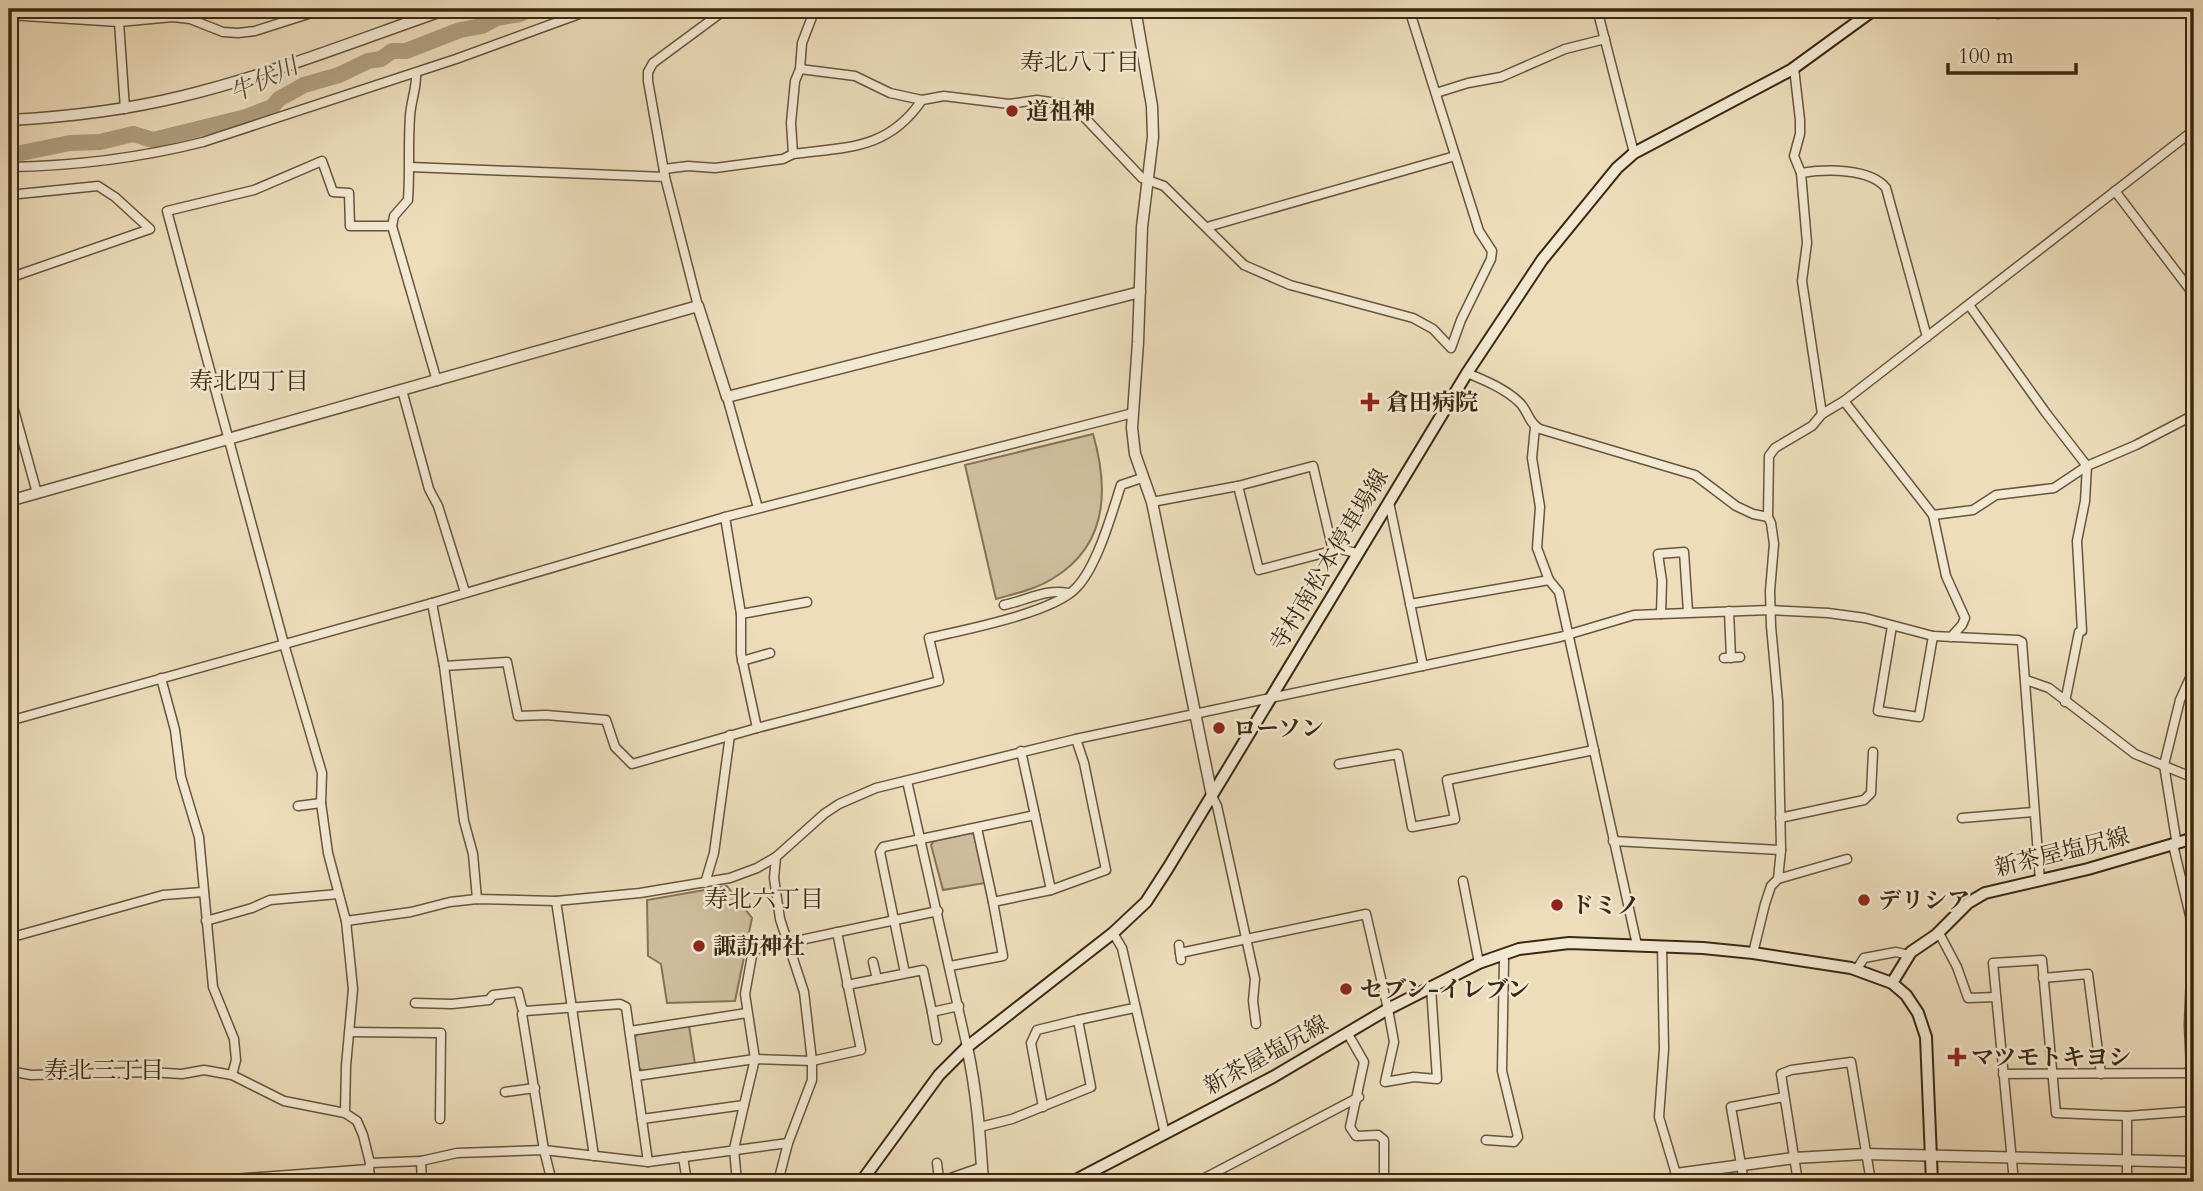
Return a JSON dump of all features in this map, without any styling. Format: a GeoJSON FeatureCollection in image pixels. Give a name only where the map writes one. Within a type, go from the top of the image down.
{"type":"FeatureCollection","features":[{"type":"Feature","properties":{"kind":"main road","name":"寺村南松本停車場線"},"geometry":{"type":"LineString","coordinates":[[862,1182],[924,1092],[967,1047],[1113,933],[1146,902],[1467,373],[1542,260],[1617,168],[1633,153],[1794,68],[1875,9]]}},
{"type":"Feature","properties":{"kind":"main road","name":"新茶屋塩尻線"},"geometry":{"type":"LineString","coordinates":[[1892,983],[1909,955],[1939,933],[1968,904],[1985,892],[2040,881],[2194,838]]}},
{"type":"Feature","properties":{"kind":"main road","name":"新茶屋塩尻線"},"geometry":{"type":"LineString","coordinates":[[1072,1182],[1273,1077],[1388,1009],[1479,963],[1536,946],[1570,943],[1637,944],[1753,953],[1857,969],[1892,983],[1912,1004],[1923,1025],[1928,1063],[1932,1182]]}},
{"type":"Feature","properties":{"kind":"street"},"geometry":{"type":"LineString","coordinates":[[190,19],[192,9]]}},
{"type":"Feature","properties":{"kind":"street"},"geometry":{"type":"LineString","coordinates":[[9,15],[120,22],[142,18],[190,19],[223,32],[238,33],[255,32],[324,9]]}},
{"type":"Feature","properties":{"kind":"street"},"geometry":{"type":"LineString","coordinates":[[9,120],[125,109],[244,80],[447,9]]}},
{"type":"Feature","properties":{"kind":"street"},"geometry":{"type":"LineString","coordinates":[[9,167],[75,164],[170,150],[275,120],[416,73],[593,9]]}},
{"type":"Feature","properties":{"kind":"street"},"geometry":{"type":"LineString","coordinates":[[726,9],[653,63],[648,72],[648,81],[664,173],[698,306],[758,508]]}},
{"type":"Feature","properties":{"kind":"street"},"geometry":{"type":"LineString","coordinates":[[793,154],[795,81],[800,69],[802,43],[815,9]]}},
{"type":"Feature","properties":{"kind":"street"},"geometry":{"type":"LineString","coordinates":[[1135,9],[1152,106],[1153,137],[1142,227],[1133,414],[1135,454],[1152,502],[1212,796],[1217,806],[1255,979],[1253,1001],[1256,1024]]}},
{"type":"Feature","properties":{"kind":"street"},"geometry":{"type":"LineString","coordinates":[[800,69],[855,76],[890,93],[922,100],[944,96],[1009,104],[1037,100],[1063,104],[1086,119],[1142,178],[1164,186],[1244,265],[1290,285],[1413,318],[1433,329],[1451,348],[1470,300],[1491,259],[1492,251],[1479,231],[1409,9]]}},
{"type":"Feature","properties":{"kind":"street"},"geometry":{"type":"LineString","coordinates":[[1597,9],[1633,153]]}},
{"type":"Feature","properties":{"kind":"street"},"geometry":{"type":"LineString","coordinates":[[1983,9],[1998,15],[2005,9]]}},
{"type":"Feature","properties":{"kind":"street"},"geometry":{"type":"LineString","coordinates":[[120,22],[125,109]]}},
{"type":"Feature","properties":{"kind":"street"},"geometry":{"type":"LineString","coordinates":[[1436,93],[1501,77],[1565,50],[1605,39]]}},
{"type":"Feature","properties":{"kind":"street"},"geometry":{"type":"LineString","coordinates":[[1794,68],[1800,120],[1800,134],[1794,156],[1801,173],[1807,243],[1802,281],[1822,414]]}},
{"type":"Feature","properties":{"kind":"street"},"geometry":{"type":"LineString","coordinates":[[416,73],[417,87],[411,103],[409,129],[408,200],[394,216],[392,226],[437,380]]}},
{"type":"Feature","properties":{"kind":"street"},"geometry":{"type":"LineString","coordinates":[[410,167],[664,173],[688,166],[715,168],[865,145],[895,131],[910,118],[922,100]]}},
{"type":"Feature","properties":{"kind":"street"},"geometry":{"type":"LineString","coordinates":[[1753,953],[1765,904],[1771,886],[1777,879],[1781,850],[1779,702],[1770,610],[1774,544],[1772,523],[1768,517],[1769,456],[1775,448],[1844,401],[2194,130]]}},
{"type":"Feature","properties":{"kind":"street"},"geometry":{"type":"LineString","coordinates":[[1207,227],[1455,156]]}},
{"type":"Feature","properties":{"kind":"street"},"geometry":{"type":"LineString","coordinates":[[345,1113],[353,989],[346,921],[328,853],[321,803],[321,773],[167,211],[254,190],[322,161],[333,192],[349,193],[350,226],[392,226]]}},
{"type":"Feature","properties":{"kind":"street"},"geometry":{"type":"LineString","coordinates":[[1801,173],[1856,173],[1880,181],[1886,188],[1927,337]]}},
{"type":"Feature","properties":{"kind":"street"},"geometry":{"type":"LineString","coordinates":[[9,195],[98,186],[116,197],[150,229],[9,278]]}},
{"type":"Feature","properties":{"kind":"street"},"geometry":{"type":"LineString","coordinates":[[2115,191],[2194,295]]}},
{"type":"Feature","properties":{"kind":"street"},"geometry":{"type":"LineString","coordinates":[[727,397],[1140,292]]}},
{"type":"Feature","properties":{"kind":"street"},"geometry":{"type":"LineString","coordinates":[[1969,305],[2046,414],[2087,466],[2085,501],[2077,541],[2082,631],[2079,632],[2065,702]]}},
{"type":"Feature","properties":{"kind":"street"},"geometry":{"type":"LineString","coordinates":[[9,501],[698,306]]}},
{"type":"Feature","properties":{"kind":"street"},"geometry":{"type":"LineString","coordinates":[[1467,373],[1521,403],[1535,427],[1532,458],[1540,507],[1536,548],[1549,580],[1559,592],[1637,944]]}},
{"type":"Feature","properties":{"kind":"street"},"geometry":{"type":"LineString","coordinates":[[402,390],[429,489],[438,506],[465,592]]}},
{"type":"Feature","properties":{"kind":"street"},"geometry":{"type":"LineString","coordinates":[[9,392],[37,493]]}},
{"type":"Feature","properties":{"kind":"street"},"geometry":{"type":"LineString","coordinates":[[1844,401],[1933,514],[1946,576],[1965,618],[1951,637]]}},
{"type":"Feature","properties":{"kind":"street"},"geometry":{"type":"LineString","coordinates":[[1933,514],[1973,510],[1996,495],[2054,488],[2087,466],[2136,445],[2188,418],[2194,411]]}},
{"type":"Feature","properties":{"kind":"street"},"geometry":{"type":"LineString","coordinates":[[9,721],[432,603],[724,517],[1133,414]]}},
{"type":"Feature","properties":{"kind":"street"},"geometry":{"type":"LineString","coordinates":[[1535,427],[1695,475],[1736,506],[1768,517]]}},
{"type":"Feature","properties":{"kind":"street"},"geometry":{"type":"LineString","coordinates":[[1152,502],[1238,486],[1312,466],[1333,551]]}},
{"type":"Feature","properties":{"kind":"street"},"geometry":{"type":"LineString","coordinates":[[444,666],[507,662],[518,716],[546,715],[606,720],[615,747],[632,764],[730,735],[939,681],[929,638],[1046,606],[1076,589],[1090,565],[1121,485],[1142,478]]}},
{"type":"Feature","properties":{"kind":"street"},"geometry":{"type":"LineString","coordinates":[[1238,486],[1259,570],[1339,549],[1357,553]]}},
{"type":"Feature","properties":{"kind":"street"},"geometry":{"type":"LineString","coordinates":[[1389,502],[1423,666]]}},
{"type":"Feature","properties":{"kind":"street"},"geometry":{"type":"LineString","coordinates":[[724,517],[741,614],[742,661],[757,728]]}},
{"type":"Feature","properties":{"kind":"street"},"geometry":{"type":"LineString","coordinates":[[1661,614],[1658,554],[1684,552],[1688,612]]}},
{"type":"Feature","properties":{"kind":"street"},"geometry":{"type":"LineString","coordinates":[[1410,604],[1549,580]]}},
{"type":"Feature","properties":{"kind":"street"},"geometry":{"type":"LineString","coordinates":[[1004,605],[1055,590],[1069,593]]}},
{"type":"Feature","properties":{"kind":"street"},"geometry":{"type":"LineString","coordinates":[[741,614],[807,601]]}},
{"type":"Feature","properties":{"kind":"street"},"geometry":{"type":"LineString","coordinates":[[432,603],[444,666],[464,821],[473,854],[477,899]]}},
{"type":"Feature","properties":{"kind":"street"},"geometry":{"type":"LineString","coordinates":[[346,921],[477,899],[556,901],[640,893],[705,883],[757,868],[776,857],[839,804],[876,789],[1021,751],[1569,635],[1634,615],[1770,610],[1842,614],[1933,635],[2022,642],[2040,881]]}},
{"type":"Feature","properties":{"kind":"street"},"geometry":{"type":"LineString","coordinates":[[1729,611],[1732,658]]}},
{"type":"Feature","properties":{"kind":"street"},"geometry":{"type":"LineString","coordinates":[[1892,626],[1878,710],[1919,717],[1933,635]]}},
{"type":"Feature","properties":{"kind":"street"},"geometry":{"type":"LineString","coordinates":[[742,661],[770,653]]}},
{"type":"Feature","properties":{"kind":"street"},"geometry":{"type":"LineString","coordinates":[[2003,1074],[2186,1073],[2191,1069],[2193,928],[2174,844],[2176,839],[2164,765],[2180,700],[2194,669]]}},
{"type":"Feature","properties":{"kind":"street"},"geometry":{"type":"LineString","coordinates":[[161,678],[175,730],[181,777],[199,837],[213,987],[234,1039],[236,1060],[232,1075]]}},
{"type":"Feature","properties":{"kind":"street"},"geometry":{"type":"LineString","coordinates":[[2026,680],[2049,688],[2135,754],[2194,778]]}},
{"type":"Feature","properties":{"kind":"street"},"geometry":{"type":"LineString","coordinates":[[705,883],[714,853],[730,735]]}},
{"type":"Feature","properties":{"kind":"street"},"geometry":{"type":"LineString","coordinates":[[993,902],[1051,890],[1106,870],[1084,763],[1076,739]]}},
{"type":"Feature","properties":{"kind":"street"},"geometry":{"type":"LineString","coordinates":[[1339,764],[1398,754],[1412,827],[1455,819],[1447,780],[1594,750]]}},
{"type":"Feature","properties":{"kind":"street"},"geometry":{"type":"LineString","coordinates":[[1021,751],[1051,890]]}},
{"type":"Feature","properties":{"kind":"street"},"geometry":{"type":"LineString","coordinates":[[1780,817],[1864,800],[1871,793],[1873,752]]}},
{"type":"Feature","properties":{"kind":"street"},"geometry":{"type":"LineString","coordinates":[[907,781],[974,1077],[983,1182]]}},
{"type":"Feature","properties":{"kind":"street"},"geometry":{"type":"LineString","coordinates":[[298,806],[321,803]]}},
{"type":"Feature","properties":{"kind":"street"},"geometry":{"type":"LineString","coordinates":[[1962,818],[2033,812]]}},
{"type":"Feature","properties":{"kind":"street"},"geometry":{"type":"LineString","coordinates":[[905,974],[880,852],[883,846],[1035,815]]}},
{"type":"Feature","properties":{"kind":"street"},"geometry":{"type":"LineString","coordinates":[[950,966],[1003,956],[977,828]]}},
{"type":"Feature","properties":{"kind":"street"},"geometry":{"type":"LineString","coordinates":[[1613,841],[1781,850]]}},
{"type":"Feature","properties":{"kind":"street"},"geometry":{"type":"LineString","coordinates":[[776,857],[775,878],[780,919],[804,992],[812,1061],[811,1080],[788,1143],[778,1182]]}},
{"type":"Feature","properties":{"kind":"street"},"geometry":{"type":"LineString","coordinates":[[1777,879],[1847,859]]}},
{"type":"Feature","properties":{"kind":"street"},"geometry":{"type":"LineString","coordinates":[[1463,881],[1479,963]]}},
{"type":"Feature","properties":{"kind":"street"},"geometry":{"type":"LineString","coordinates":[[9,938],[163,895],[203,892]]}},
{"type":"Feature","properties":{"kind":"street"},"geometry":{"type":"LineString","coordinates":[[206,921],[270,901],[338,894]]}},
{"type":"Feature","properties":{"kind":"street"},"geometry":{"type":"LineString","coordinates":[[556,901],[594,1156]]}},
{"type":"Feature","properties":{"kind":"street"},"geometry":{"type":"LineString","coordinates":[[737,1182],[734,1149],[755,1059],[745,994],[753,950],[938,911]]}},
{"type":"Feature","properties":{"kind":"street"},"geometry":{"type":"LineString","coordinates":[[1180,953],[1366,914],[1394,1042],[1385,1082],[1414,1077],[1437,1079],[1432,987]]}},
{"type":"Feature","properties":{"kind":"street"},"geometry":{"type":"LineString","coordinates":[[636,1076],[755,1059],[812,1061],[861,1050],[837,932]]}},
{"type":"Feature","properties":{"kind":"street"},"geometry":{"type":"LineString","coordinates":[[1113,933],[1122,948],[1165,1134]]}},
{"type":"Feature","properties":{"kind":"street"},"geometry":{"type":"LineString","coordinates":[[1939,933],[1957,967],[1968,998],[1996,997]]}},
{"type":"Feature","properties":{"kind":"street"},"geometry":{"type":"LineString","coordinates":[[1662,946],[1664,1049],[1659,1118],[1675,1178],[1794,1158],[1865,1154],[2194,1162]]}},
{"type":"Feature","properties":{"kind":"street"},"geometry":{"type":"LineString","coordinates":[[1857,969],[1864,958],[1896,952],[1909,955]]}},
{"type":"Feature","properties":{"kind":"street"},"geometry":{"type":"LineString","coordinates":[[1486,1140],[1514,1142],[1518,1136],[1502,1071],[1503,954]]}},
{"type":"Feature","properties":{"kind":"street"},"geometry":{"type":"LineString","coordinates":[[2014,1182],[1993,963],[2042,960],[2056,1113],[2127,1116],[2194,1111]]}},
{"type":"Feature","properties":{"kind":"street"},"geometry":{"type":"LineString","coordinates":[[873,962],[877,979]]}},
{"type":"Feature","properties":{"kind":"street"},"geometry":{"type":"LineString","coordinates":[[847,985],[923,971],[937,1040]]}},
{"type":"Feature","properties":{"kind":"street"},"geometry":{"type":"LineString","coordinates":[[2043,978],[2088,974],[2101,1074]]}},
{"type":"Feature","properties":{"kind":"street"},"geometry":{"type":"LineString","coordinates":[[415,1003],[452,1004],[489,1000],[493,995],[515,991],[520,995],[544,1150],[552,1182]]}},
{"type":"Feature","properties":{"kind":"street"},"geometry":{"type":"LineString","coordinates":[[524,1011],[620,1004],[626,1007],[648,1163]]}},
{"type":"Feature","properties":{"kind":"street"},"geometry":{"type":"LineString","coordinates":[[932,1012],[959,1006]]}},
{"type":"Feature","properties":{"kind":"street"},"geometry":{"type":"LineString","coordinates":[[1043,1107],[1031,1043],[1037,1030],[1134,1008]]}},
{"type":"Feature","properties":{"kind":"street"},"geometry":{"type":"LineString","coordinates":[[630,1031],[747,1013]]}},
{"type":"Feature","properties":{"kind":"street"},"geometry":{"type":"LineString","coordinates":[[980,1127],[1012,1119],[1091,1087],[1078,1020]]}},
{"type":"Feature","properties":{"kind":"street"},"geometry":{"type":"LineString","coordinates":[[349,1032],[441,1033],[440,1119]]}},
{"type":"Feature","properties":{"kind":"street"},"geometry":{"type":"LineString","coordinates":[[1348,1034],[1364,1062],[1359,1097],[1350,1127],[1356,1136],[1378,1135],[1384,1140],[1384,1177],[1376,1182]]}},
{"type":"Feature","properties":{"kind":"street"},"geometry":{"type":"LineString","coordinates":[[1798,1182],[1781,1074],[1791,1070],[1851,1062],[1871,1182]]}},
{"type":"Feature","properties":{"kind":"street"},"geometry":{"type":"LineString","coordinates":[[9,1068],[31,1075],[149,1072],[182,1074],[204,1070],[232,1075],[284,1101],[345,1113],[357,1121],[363,1135],[371,1182]]}},
{"type":"Feature","properties":{"kind":"street"},"geometry":{"type":"LineString","coordinates":[[505,1092],[534,1088]]}},
{"type":"Feature","properties":{"kind":"street"},"geometry":{"type":"LineString","coordinates":[[1197,1182],[1359,1097]]}},
{"type":"Feature","properties":{"kind":"street"},"geometry":{"type":"LineString","coordinates":[[1744,1182],[1731,1107],[1784,1097]]}},
{"type":"Feature","properties":{"kind":"street"},"geometry":{"type":"LineString","coordinates":[[642,1119],[744,1105]]}},
{"type":"Feature","properties":{"kind":"street"},"geometry":{"type":"LineString","coordinates":[[2127,1116],[2127,1182]]}},
{"type":"Feature","properties":{"kind":"street"},"geometry":{"type":"LineString","coordinates":[[192,1182],[421,1161],[457,1153],[544,1150],[648,1163],[788,1143]]}},
{"type":"Feature","properties":{"kind":"street"},"geometry":{"type":"LineString","coordinates":[[683,1157],[687,1182]]}},
{"type":"Feature","properties":{"kind":"street"},"geometry":{"type":"LineString","coordinates":[[421,1161],[422,1182]]}},
{"type":"Feature","properties":{"kind":"street"},"geometry":{"type":"LineString","coordinates":[[937,1163],[939,1179],[942,1181],[982,1167]]}},
{"type":"Feature","properties":{"kind":"shaded area"},"geometry":{"type":"Polygon","coordinates":[[[1093,434],[1102,495],[1100,515],[1094,533],[1070,566],[1052,579],[1025,591],[996,599],[965,465],[1093,434]]]}},
{"type":"Feature","properties":{"kind":"shaded area"},"geometry":{"type":"Polygon","coordinates":[[[971,833],[974,835],[985,883],[943,890],[931,845],[934,841],[971,833]]]}},
{"type":"Feature","properties":{"kind":"shaded area"},"geometry":{"type":"Polygon","coordinates":[[[727,886],[752,918],[735,1001],[667,1003],[661,964],[648,956],[647,900],[727,886]]]}},
{"type":"Feature","properties":{"kind":"shaded area"},"geometry":{"type":"Polygon","coordinates":[[[689,1026],[695,1064],[643,1071],[639,1068],[634,1038],[638,1034],[689,1026]]]}},
{"type":"Feature","properties":{"kind":"waterway","name":"牛伏川"},"geometry":{"type":"LineString","coordinates":[[9,153],[16,154],[70,143],[100,142],[133,134],[153,140],[246,117],[272,107],[279,99],[304,85],[339,75],[368,61],[381,59],[392,51],[406,51],[460,30],[482,26],[497,18],[520,14],[530,9]]}},
{"type":"Feature","properties":{"kind":"place","name":"道祖神"},"geometry":{"type":"Point","coordinates":[1012,111]}},
{"type":"Feature","properties":{"kind":"place","name":"倉田病院"},"geometry":{"type":"Point","coordinates":[1370,402]}},
{"type":"Feature","properties":{"kind":"place","name":"ローソン"},"geometry":{"type":"Point","coordinates":[1219,728]}},
{"type":"Feature","properties":{"kind":"place","name":"デリシア"},"geometry":{"type":"Point","coordinates":[1864,900]}},
{"type":"Feature","properties":{"kind":"place","name":"ドミノ"},"geometry":{"type":"Point","coordinates":[1557,905]}},
{"type":"Feature","properties":{"kind":"place","name":"諏訪神社"},"geometry":{"type":"Point","coordinates":[699,946]}},
{"type":"Feature","properties":{"kind":"place","name":"セブン-イレブン"},"geometry":{"type":"Point","coordinates":[1346,989]}},
{"type":"Feature","properties":{"kind":"place","name":"マツモトキヨシ"},"geometry":{"type":"Point","coordinates":[1957,1057]}},
{"type":"Feature","properties":{"kind":"district","name":"寿北八丁目"},"geometry":{"type":"Point","coordinates":[1080,62]}},
{"type":"Feature","properties":{"kind":"district","name":"寿北四丁目"},"geometry":{"type":"Point","coordinates":[249,381]}},
{"type":"Feature","properties":{"kind":"district","name":"寿北六丁目"},"geometry":{"type":"Point","coordinates":[764,899]}},
{"type":"Feature","properties":{"kind":"district","name":"寿北三丁目"},"geometry":{"type":"Point","coordinates":[104,1070]}}]}
